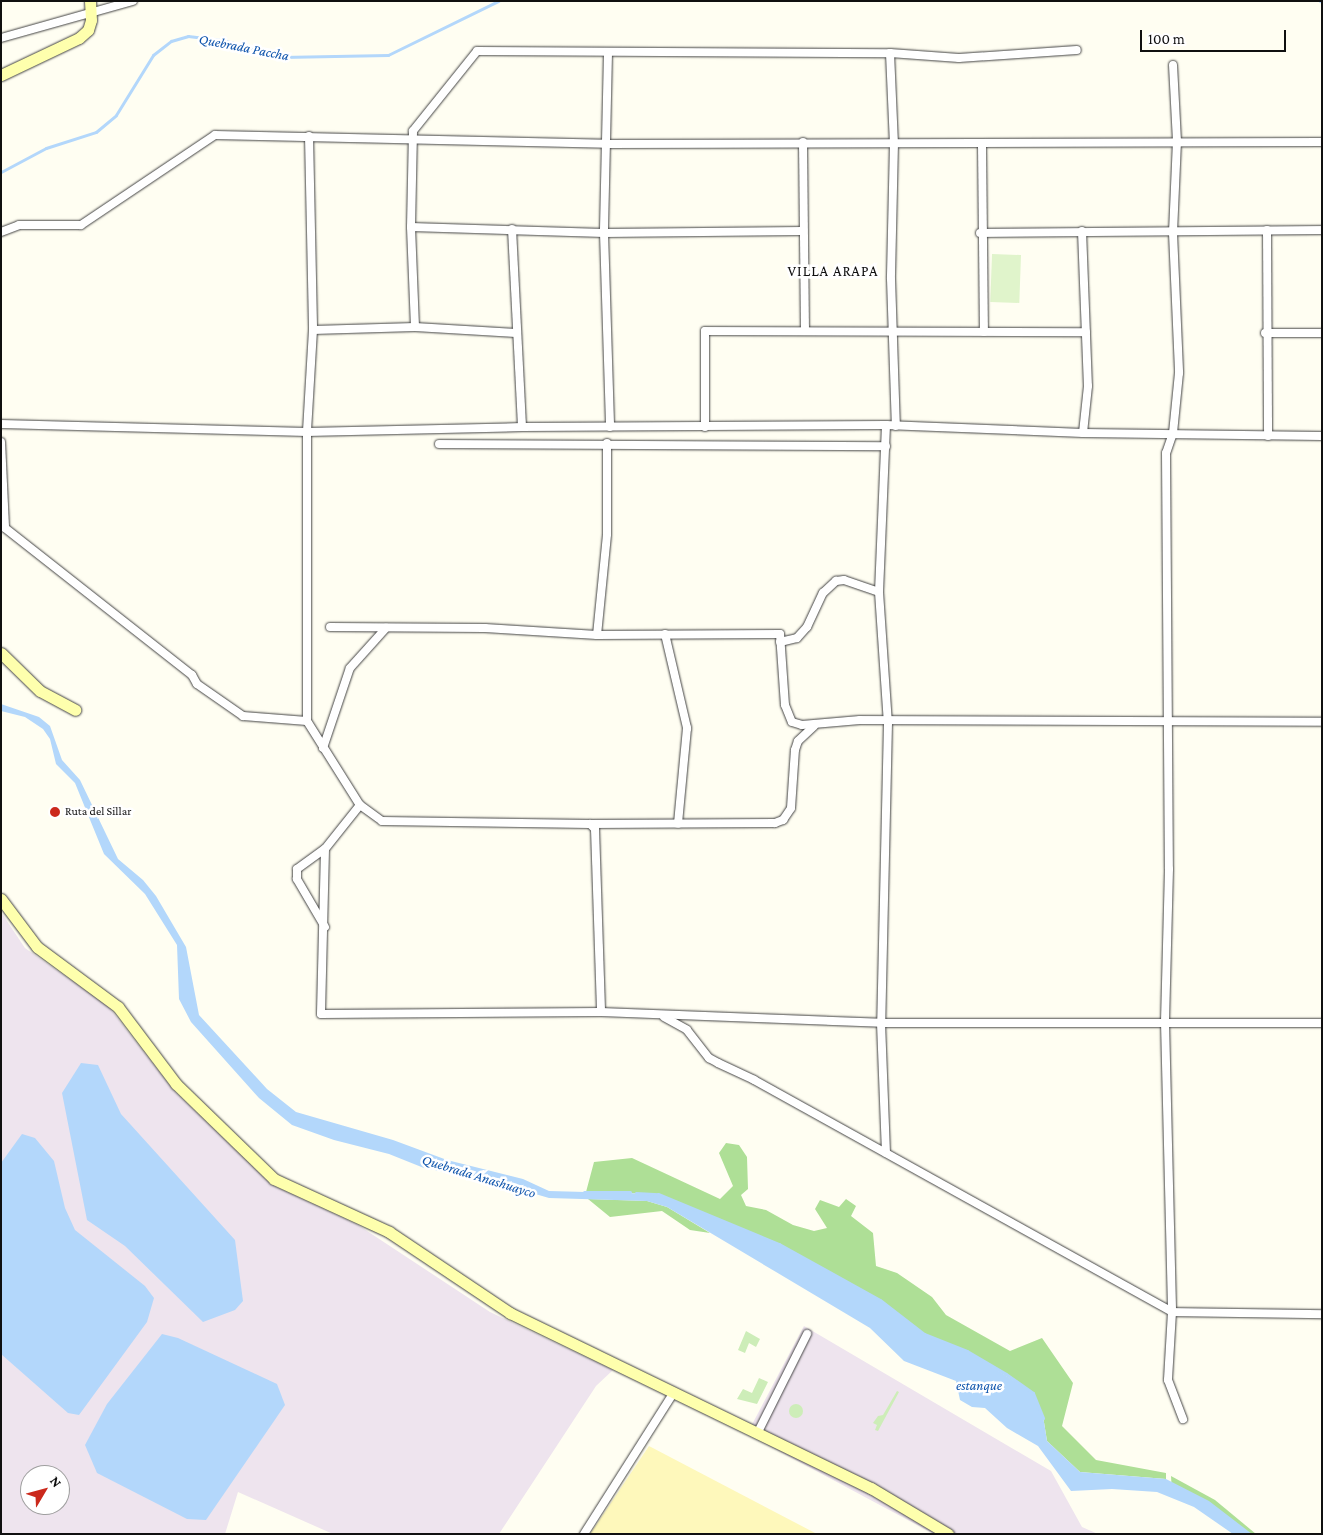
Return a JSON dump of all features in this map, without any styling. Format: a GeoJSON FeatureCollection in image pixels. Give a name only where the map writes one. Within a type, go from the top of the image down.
{"type":"FeatureCollection","features":[{"type":"Feature","properties":{"kind":"street"},"geometry":{"type":"LineString","coordinates":[[1,38],[92,7],[133,1]]}},
{"type":"Feature","properties":{"kind":"street"},"geometry":{"type":"LineString","coordinates":[[1,75],[79,38],[88,30],[92,7]]}},
{"type":"Feature","properties":{"kind":"street"},"geometry":{"type":"LineString","coordinates":[[415,328],[411,227],[413,131],[476,51],[890,53],[959,58],[1077,50]]}},
{"type":"Feature","properties":{"kind":"street"},"geometry":{"type":"LineString","coordinates":[[608,53],[604,233],[610,427]]}},
{"type":"Feature","properties":{"kind":"street"},"geometry":{"type":"LineString","coordinates":[[890,53],[894,143],[891,279],[896,426]]}},
{"type":"Feature","properties":{"kind":"street"},"geometry":{"type":"LineString","coordinates":[[1173,65],[1177,141],[1173,233],[1178,373],[1174,433],[1166,453],[1169,869],[1166,1022],[1172,1312],[1168,1380],[1183,1419]]}},
{"type":"Feature","properties":{"kind":"street"},"geometry":{"type":"LineString","coordinates":[[1,232],[25,225],[81,225],[215,135],[412,137],[606,144],[803,142],[982,145],[1177,141],[1275,144],[1322,142]]}},
{"type":"Feature","properties":{"kind":"street"},"geometry":{"type":"LineString","coordinates":[[309,136],[313,330],[307,432],[307,721],[360,805],[382,821],[590,824],[775,822],[789,815],[795,750],[798,741],[814,726]]}},
{"type":"Feature","properties":{"kind":"street"},"geometry":{"type":"LineString","coordinates":[[803,142],[805,331]]}},
{"type":"Feature","properties":{"kind":"street"},"geometry":{"type":"LineString","coordinates":[[982,145],[980,233],[984,332]]}},
{"type":"Feature","properties":{"kind":"street"},"geometry":{"type":"LineString","coordinates":[[411,227],[604,233],[804,231]]}},
{"type":"Feature","properties":{"kind":"street"},"geometry":{"type":"LineString","coordinates":[[512,229],[522,427]]}},
{"type":"Feature","properties":{"kind":"street"},"geometry":{"type":"LineString","coordinates":[[1268,230],[1265,333],[1268,436]]}},
{"type":"Feature","properties":{"kind":"street"},"geometry":{"type":"LineString","coordinates":[[980,233],[1082,231],[1173,233],[1322,230]]}},
{"type":"Feature","properties":{"kind":"street"},"geometry":{"type":"LineString","coordinates":[[1082,231],[1088,386],[1083,433]]}},
{"type":"Feature","properties":{"kind":"street"},"geometry":{"type":"LineString","coordinates":[[313,330],[415,328],[516,333]]}},
{"type":"Feature","properties":{"kind":"street"},"geometry":{"type":"LineString","coordinates":[[706,427],[704,330],[1086,332]]}},
{"type":"Feature","properties":{"kind":"street"},"geometry":{"type":"LineString","coordinates":[[1265,333],[1322,333]]}},
{"type":"Feature","properties":{"kind":"street"},"geometry":{"type":"LineString","coordinates":[[1,424],[307,432],[522,427],[886,425],[1083,433],[1322,436]]}},
{"type":"Feature","properties":{"kind":"street"},"geometry":{"type":"LineString","coordinates":[[886,425],[879,592],[888,723],[881,1023],[886,1153]]}},
{"type":"Feature","properties":{"kind":"street"},"geometry":{"type":"LineString","coordinates":[[1,442],[5,528],[192,675],[197,684],[243,716],[307,721]]}},
{"type":"Feature","properties":{"kind":"street"},"geometry":{"type":"LineString","coordinates":[[439,444],[607,443],[886,446]]}},
{"type":"Feature","properties":{"kind":"street"},"geometry":{"type":"LineString","coordinates":[[597,635],[607,534],[607,443]]}},
{"type":"Feature","properties":{"kind":"street"},"geometry":{"type":"LineString","coordinates":[[780,642],[797,638],[807,627],[822,593],[836,581],[844,580],[879,592]]}},
{"type":"Feature","properties":{"kind":"street"},"geometry":{"type":"LineString","coordinates":[[330,626],[485,628],[597,635],[780,634],[788,715],[792,722],[814,726],[860,720],[888,723],[1322,722]]}},
{"type":"Feature","properties":{"kind":"street"},"geometry":{"type":"LineString","coordinates":[[323,748],[350,668],[386,628]]}},
{"type":"Feature","properties":{"kind":"street"},"geometry":{"type":"LineString","coordinates":[[665,634],[687,728],[678,824]]}},
{"type":"Feature","properties":{"kind":"street"},"geometry":{"type":"LineString","coordinates":[[1,653],[40,691],[75,710]]}},
{"type":"Feature","properties":{"kind":"street"},"geometry":{"type":"LineString","coordinates":[[325,927],[296,879],[297,870],[325,849],[360,805]]}},
{"type":"Feature","properties":{"kind":"street"},"geometry":{"type":"LineString","coordinates":[[590,824],[595,829],[598,841],[601,1012]]}},
{"type":"Feature","properties":{"kind":"street"},"geometry":{"type":"LineString","coordinates":[[325,849],[325,927],[321,1014],[601,1012],[663,1016],[881,1023],[1322,1023]]}},
{"type":"Feature","properties":{"kind":"street"},"geometry":{"type":"LineString","coordinates":[[1,899],[37,948],[118,1007],[176,1084],[274,1179],[389,1232],[510,1313],[673,1394],[871,1488],[948,1534]]}},
{"type":"Feature","properties":{"kind":"street"},"geometry":{"type":"LineString","coordinates":[[663,1016],[687,1030],[709,1058],[886,1153],[1172,1312],[1322,1314]]}},
{"type":"Feature","properties":{"kind":"street"},"geometry":{"type":"LineString","coordinates":[[757,1434],[807,1334]]}},
{"type":"Feature","properties":{"kind":"street"},"geometry":{"type":"LineString","coordinates":[[584,1534],[673,1394]]}},
{"type":"Feature","properties":{"kind":"shaded area"},"geometry":{"type":"Polygon","coordinates":[[[1,912],[25,948],[108,1006],[175,1092],[274,1186],[358,1225],[490,1312],[613,1370],[596,1386],[499,1534],[333,1534],[238,1492],[225,1534],[1,1534],[1,912]]]}},
{"type":"Feature","properties":{"kind":"shaded area"},"geometry":{"type":"Polygon","coordinates":[[[804,1326],[1051,1471],[1082,1527],[1098,1534],[934,1534],[747,1434],[804,1326]]]}},
{"type":"Feature","properties":{"kind":"green space"},"geometry":{"type":"Polygon","coordinates":[[[992,254],[1021,255],[1019,303],[990,302],[992,254]]]}},
{"type":"Feature","properties":{"kind":"green space"},"geometry":{"type":"Polygon","coordinates":[[[726,1143],[739,1145],[747,1157],[748,1189],[741,1195],[746,1206],[766,1210],[793,1225],[814,1231],[827,1228],[815,1209],[820,1200],[839,1207],[846,1199],[856,1206],[851,1216],[873,1233],[876,1266],[897,1273],[932,1297],[946,1315],[1010,1351],[1042,1338],[1073,1383],[1062,1426],[1096,1460],[1166,1473],[1166,1479],[1080,1472],[1047,1441],[1043,1416],[1033,1393],[967,1351],[924,1334],[880,1300],[780,1244],[658,1194],[586,1192],[594,1162],[632,1158],[720,1199],[733,1186],[719,1153],[726,1143]]]}},
{"type":"Feature","properties":{"kind":"green space"},"geometry":{"type":"Polygon","coordinates":[[[588,1199],[647,1201],[667,1207],[710,1233],[690,1230],[662,1211],[610,1217],[588,1199]]]}},
{"type":"Feature","properties":{"kind":"green space"},"geometry":{"type":"Polygon","coordinates":[[[746,1331],[760,1339],[756,1347],[749,1343],[745,1353],[738,1350],[746,1331]]]}},
{"type":"Feature","properties":{"kind":"green space"},"geometry":{"type":"Polygon","coordinates":[[[759,1378],[768,1382],[757,1404],[737,1399],[743,1389],[752,1393],[759,1378]]]}},
{"type":"Feature","properties":{"kind":"green space"},"geometry":{"type":"Polygon","coordinates":[[[897,1391],[899,1392],[878,1431],[875,1430],[877,1425],[873,1423],[878,1416],[883,1415],[897,1391]]]}},
{"type":"Feature","properties":{"kind":"green space"},"geometry":{"type":"Polygon","coordinates":[[[793,1404],[799,1404],[803,1411],[799,1418],[793,1418],[789,1414],[789,1408],[793,1404]]]}},
{"type":"Feature","properties":{"kind":"green space"},"geometry":{"type":"Polygon","coordinates":[[[1171,1476],[1215,1500],[1256,1534],[1242,1534],[1172,1491],[1171,1476]]]}},
{"type":"Feature","properties":{"kind":"sand"},"geometry":{"type":"Polygon","coordinates":[[[649,1446],[817,1534],[590,1534],[649,1446]]]}},
{"type":"Feature","properties":{"kind":"water","name":"estanque"},"geometry":{"type":"Polygon","coordinates":[[[1,704],[39,717],[50,726],[62,760],[80,780],[118,859],[143,880],[156,896],[186,947],[199,1015],[267,1089],[296,1112],[393,1140],[447,1160],[523,1179],[549,1191],[658,1194],[779,1244],[880,1300],[924,1334],[967,1351],[1033,1393],[1043,1416],[1047,1441],[1080,1472],[1166,1479],[1209,1501],[1252,1534],[1233,1534],[1194,1507],[1157,1492],[1112,1489],[1071,1491],[1038,1446],[1007,1428],[985,1408],[972,1407],[960,1400],[956,1381],[904,1361],[870,1328],[667,1207],[647,1201],[549,1198],[487,1180],[424,1168],[389,1154],[334,1140],[292,1125],[259,1098],[191,1022],[179,999],[177,945],[145,894],[104,854],[75,783],[56,764],[50,739],[43,729],[25,717],[1,711],[1,704]]]}},
{"type":"Feature","properties":{"kind":"water"},"geometry":{"type":"Polygon","coordinates":[[[81,1063],[98,1065],[121,1114],[235,1240],[243,1301],[235,1310],[203,1322],[125,1246],[87,1220],[62,1093],[81,1063]]]}},
{"type":"Feature","properties":{"kind":"water"},"geometry":{"type":"Polygon","coordinates":[[[22,1134],[35,1138],[54,1161],[65,1208],[75,1230],[145,1286],[154,1298],[147,1322],[79,1415],[68,1413],[1,1354],[1,1163],[22,1134]]]}},
{"type":"Feature","properties":{"kind":"water"},"geometry":{"type":"Polygon","coordinates":[[[162,1334],[178,1338],[277,1384],[285,1405],[206,1520],[187,1519],[97,1473],[85,1445],[107,1404],[162,1334]]]}},
{"type":"Feature","properties":{"kind":"waterway","name":"Quebrada Paccha"},"geometry":{"type":"LineString","coordinates":[[1,172],[46,148],[96,132],[116,115],[153,55],[171,41],[188,36],[223,40],[282,57],[388,55],[498,1]]}},
{"type":"Feature","properties":{"kind":"waterway","name":"Quebrada Anashuayco"},"geometry":{"type":"LineString","coordinates":[[584,1192],[630,1192]]}},
{"type":"Feature","properties":{"kind":"waterway","name":"Quebrada Anashuayco"},"geometry":{"type":"LineString","coordinates":[[636,1193],[658,1194],[779,1244],[880,1300],[924,1334],[967,1351],[1006,1374],[1033,1393],[1043,1418]]}},
{"type":"Feature","properties":{"kind":"place","name":"Ruta del Sillar"},"geometry":{"type":"Point","coordinates":[55,812]}},
{"type":"Feature","properties":{"kind":"district","name":"VILLA ARAPA"},"geometry":{"type":"Point","coordinates":[833,272]}}]}
